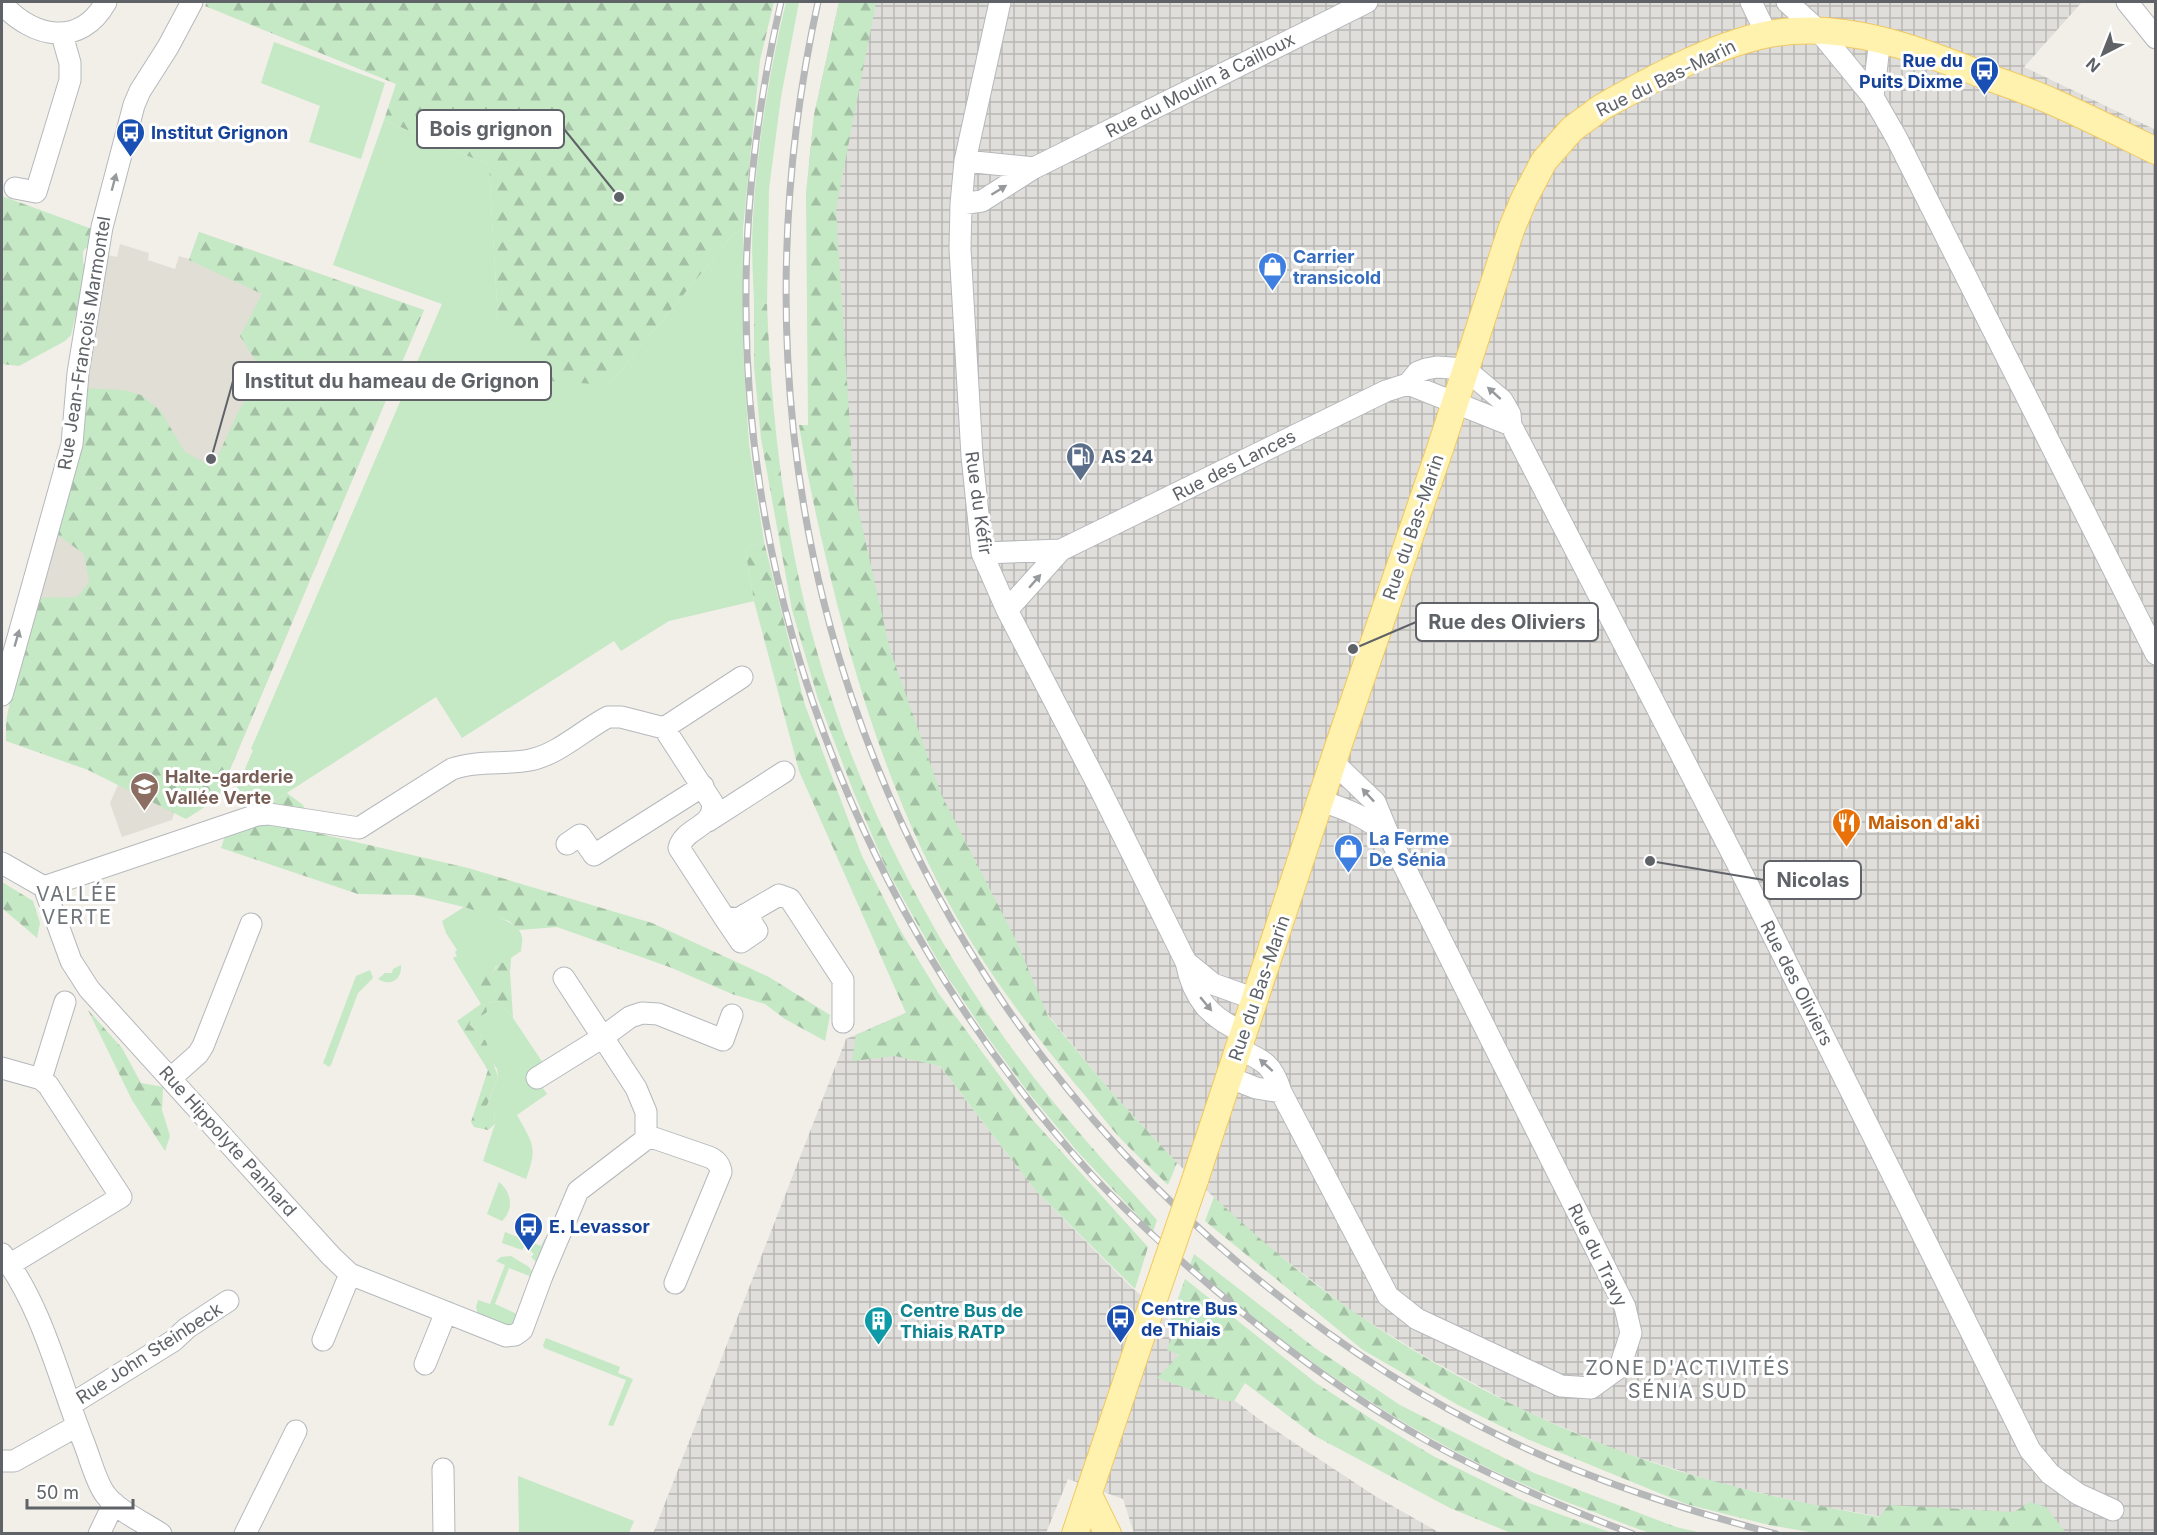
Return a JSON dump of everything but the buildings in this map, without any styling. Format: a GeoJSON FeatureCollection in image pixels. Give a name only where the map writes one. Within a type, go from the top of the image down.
{"type":"FeatureCollection","features":[{"type":"Feature","properties":{"kind":"main road","name":"Rue du Bas-Marin"},"geometry":{"type":"LineString","coordinates":[[1075,1533],[1440,449],[1511,230],[1524,199],[1544,161],[1554,148],[1586,117],[1710,52],[1737,42],[1767,35],[1819,31],[1880,39],[1940,57],[2052,101],[2156,151]]}},
{"type":"Feature","properties":{"kind":"main road"},"geometry":{"type":"LineString","coordinates":[[1089,1495],[1108,1533]]}},
{"type":"Feature","properties":{"kind":"street"},"geometry":{"type":"LineString","coordinates":[[2,4],[18,18],[31,25],[62,35],[90,22],[106,2]]}},
{"type":"Feature","properties":{"kind":"street","name":"Rue Jean-François Marmontel"},"geometry":{"type":"LineString","coordinates":[[2,695],[72,444],[78,373],[102,227],[134,105],[192,2]]}},
{"type":"Feature","properties":{"kind":"street","name":"Rue du Kéfir"},"geometry":{"type":"LineString","coordinates":[[1000,2],[965,161],[961,204],[960,249],[972,456],[982,554],[1007,610],[1186,962],[1191,984],[1208,1008],[1241,1040]]}},
{"type":"Feature","properties":{"kind":"street","name":"Rue du Moulin à Cailloux"},"geometry":{"type":"LineString","coordinates":[[961,204],[982,201],[1034,168],[1367,2]]}},
{"type":"Feature","properties":{"kind":"street"},"geometry":{"type":"LineString","coordinates":[[1751,2],[1767,35]]}},
{"type":"Feature","properties":{"kind":"street"},"geometry":{"type":"LineString","coordinates":[[1787,2],[1819,31],[1873,97],[1896,137],[2156,654]]}},
{"type":"Feature","properties":{"kind":"street"},"geometry":{"type":"LineString","coordinates":[[2127,2],[2156,38]]}},
{"type":"Feature","properties":{"kind":"street"},"geometry":{"type":"LineString","coordinates":[[15,188],[36,192],[65,102],[70,72],[62,35]]}},
{"type":"Feature","properties":{"kind":"street"},"geometry":{"type":"LineString","coordinates":[[1873,97],[1880,39]]}},
{"type":"Feature","properties":{"kind":"street"},"geometry":{"type":"LineString","coordinates":[[965,161],[1034,168]]}},
{"type":"Feature","properties":{"kind":"street","name":"Rue des Lances"},"geometry":{"type":"LineString","coordinates":[[1007,610],[1061,550],[1386,391],[1408,384],[1418,372],[1426,369],[1465,369]]}},
{"type":"Feature","properties":{"kind":"street","name":"Rue des Oliviers"},"geometry":{"type":"LineString","coordinates":[[1465,369],[1502,400],[1510,414],[1511,425],[1742,873],[2030,1450],[2049,1474],[2078,1494],[2113,1510]]}},
{"type":"Feature","properties":{"kind":"street"},"geometry":{"type":"LineString","coordinates":[[1408,384],[1511,425]]}},
{"type":"Feature","properties":{"kind":"street","name":"Rue des Lances"},"geometry":{"type":"LineString","coordinates":[[982,554],[1061,550]]}},
{"type":"Feature","properties":{"kind":"street"},"geometry":{"type":"LineString","coordinates":[[664,728],[742,677]]}},
{"type":"Feature","properties":{"kind":"street"},"geometry":{"type":"LineString","coordinates":[[2,863],[44,887],[256,815],[268,814],[359,828],[452,769],[463,765],[522,761],[540,757],[608,717],[621,717],[664,728],[703,786],[713,807],[708,821]]}},
{"type":"Feature","properties":{"kind":"street","name":"Rue du Travy"},"geometry":{"type":"LineString","coordinates":[[1241,1040],[1270,1066],[1281,1092],[1388,1296],[1417,1319],[1561,1386],[1591,1388],[1620,1367],[1631,1333],[1625,1307],[1389,836],[1375,802],[1334,763]]}},
{"type":"Feature","properties":{"kind":"street"},"geometry":{"type":"LineString","coordinates":[[784,772],[708,821],[682,840],[679,848],[724,917],[738,919],[776,895],[782,894],[790,899],[843,980],[843,1022]]}},
{"type":"Feature","properties":{"kind":"street"},"geometry":{"type":"LineString","coordinates":[[567,844],[580,835],[594,855],[703,786]]}},
{"type":"Feature","properties":{"kind":"street","name":"Rue du Travy"},"geometry":{"type":"LineString","coordinates":[[1321,801],[1352,811],[1369,820],[1389,836]]}},
{"type":"Feature","properties":{"kind":"street","name":"Rue Hippolyte Panhard"},"geometry":{"type":"LineString","coordinates":[[44,887],[71,961],[89,988],[350,1274],[506,1336],[515,1335],[522,1329],[578,1191],[646,1138]]}},
{"type":"Feature","properties":{"kind":"street"},"geometry":{"type":"LineString","coordinates":[[171,1078],[198,1054],[203,1046],[251,924]]}},
{"type":"Feature","properties":{"kind":"street","name":"Rue du Kéfir"},"geometry":{"type":"LineString","coordinates":[[1186,962],[1219,987],[1255,999]]}},
{"type":"Feature","properties":{"kind":"street"},"geometry":{"type":"LineString","coordinates":[[564,978],[636,1088],[646,1112],[646,1138],[661,1139],[709,1156],[720,1168],[721,1172],[675,1283]]}},
{"type":"Feature","properties":{"kind":"street"},"geometry":{"type":"LineString","coordinates":[[41,1079],[65,1002]]}},
{"type":"Feature","properties":{"kind":"street"},"geometry":{"type":"LineString","coordinates":[[537,1078],[603,1037],[630,1017],[650,1012],[723,1040],[732,1015]]}},
{"type":"Feature","properties":{"kind":"street"},"geometry":{"type":"LineString","coordinates":[[2,1068],[41,1079],[54,1092],[121,1197],[5,1260],[27,1297],[43,1332],[102,1489],[114,1503],[161,1533]]}},
{"type":"Feature","properties":{"kind":"street"},"geometry":{"type":"LineString","coordinates":[[1228,1077],[1256,1088],[1281,1092]]}},
{"type":"Feature","properties":{"kind":"street"},"geometry":{"type":"LineString","coordinates":[[323,1340],[350,1274]]}},
{"type":"Feature","properties":{"kind":"street","name":"Rue John Steinbeck"},"geometry":{"type":"LineString","coordinates":[[70,1405],[173,1341],[187,1328],[228,1301]]}},
{"type":"Feature","properties":{"kind":"street"},"geometry":{"type":"LineString","coordinates":[[425,1364],[446,1312]]}},
{"type":"Feature","properties":{"kind":"street"},"geometry":{"type":"LineString","coordinates":[[2,1461],[14,1461],[77,1426]]}},
{"type":"Feature","properties":{"kind":"street"},"geometry":{"type":"LineString","coordinates":[[244,1533],[296,1431]]}},
{"type":"Feature","properties":{"kind":"street"},"geometry":{"type":"LineString","coordinates":[[443,1469],[444,1533]]}},
{"type":"Feature","properties":{"kind":"street"},"geometry":{"type":"LineString","coordinates":[[99,1533],[114,1503]]}},
{"type":"Feature","properties":{"kind":"shaded area"},"geometry":{"type":"Polygon","coordinates":[[[839,2],[2082,2],[2024,67],[2156,130],[2155,1533],[2053,1533],[1888,1518],[1809,1504],[1718,1483],[1616,1450],[1523,1410],[1431,1360],[1353,1312],[1261,1241],[1177,1163],[1113,1094],[1049,1016],[1012,958],[848,608],[806,194],[814,115],[839,2]]]}},
{"type":"Feature","properties":{"kind":"shaded area"},"geometry":{"type":"Polygon","coordinates":[[[199,232],[424,310],[215,805],[119,758],[6,722],[102,254],[117,257],[120,244],[149,253],[148,260],[175,269],[179,256],[189,259],[199,232]]]}},
{"type":"Feature","properties":{"kind":"shaded area","name":"Halte-garderie Vallée Verte"},"geometry":{"type":"Polygon","coordinates":[[[121,778],[177,804],[172,820],[122,837],[110,803],[121,778]]]}},
{"type":"Feature","properties":{"kind":"shaded area"},"geometry":{"type":"Polygon","coordinates":[[[906,1013],[922,1043],[1035,1190],[1130,1286],[1176,1326],[1178,1358],[1263,1422],[1375,1496],[1440,1533],[1134,1533],[1123,1499],[1068,1479],[1046,1533],[653,1534],[846,1039],[906,1013]]]}},
{"type":"Feature","properties":{"kind":"green space"},"geometry":{"type":"Polygon","coordinates":[[[207,2],[774,2],[760,60],[743,228],[732,236],[609,385],[550,381],[498,321],[489,165],[384,120],[396,84],[205,6],[207,2]]]}},
{"type":"Feature","properties":{"kind":"green space"},"geometry":{"type":"Polygon","coordinates":[[[786,2],[799,2],[781,97],[769,189],[767,304],[754,302],[753,219],[757,164],[765,110],[786,2]]]}},
{"type":"Feature","properties":{"kind":"green space"},"geometry":{"type":"Polygon","coordinates":[[[839,2],[876,2],[836,209],[854,491],[890,650],[941,794],[1016,940],[1048,1016],[1113,1094],[1177,1163],[1168,1185],[1117,1134],[1058,1062],[1006,994],[959,921],[925,855],[889,772],[847,642],[818,522],[799,425],[808,425],[806,194],[814,115],[839,2]]]}},
{"type":"Feature","properties":{"kind":"green space"},"geometry":{"type":"Polygon","coordinates":[[[274,42],[385,83],[361,159],[309,142],[320,106],[261,83],[274,42]]]}},
{"type":"Feature","properties":{"kind":"green space"},"geometry":{"type":"Polygon","coordinates":[[[384,120],[489,165],[498,321],[609,385],[732,236],[743,228],[743,351],[749,444],[764,542],[745,549],[754,601],[669,621],[621,651],[614,641],[462,738],[436,697],[268,805],[248,807],[232,800],[253,750],[251,749],[442,304],[333,265],[384,120]]]}},
{"type":"Feature","properties":{"kind":"green space"},"geometry":{"type":"Polygon","coordinates":[[[2,196],[92,229],[90,244],[83,251],[83,263],[87,268],[71,335],[65,341],[19,366],[2,364],[2,196]]]}},
{"type":"Feature","properties":{"kind":"green space"},"geometry":{"type":"Polygon","coordinates":[[[199,232],[424,310],[215,805],[211,803],[186,819],[88,770],[6,741],[6,722],[31,598],[77,597],[89,582],[84,554],[58,535],[81,444],[84,388],[124,390],[141,395],[160,410],[185,452],[213,467],[237,414],[262,371],[240,336],[262,294],[189,260],[199,232]]]}},
{"type":"Feature","properties":{"kind":"green space"},"geometry":{"type":"Polygon","coordinates":[[[754,302],[767,304],[778,453],[804,601],[831,697],[863,784],[923,908],[971,988],[1014,1052],[1053,1102],[1157,1220],[1153,1232],[1077,1151],[1028,1092],[986,1035],[942,968],[886,868],[818,699],[792,610],[761,439],[754,366],[754,302]]]}},
{"type":"Feature","properties":{"kind":"green space"},"geometry":{"type":"Polygon","coordinates":[[[764,542],[805,705],[862,856],[899,928],[939,994],[1031,1118],[1148,1247],[1135,1289],[1035,1190],[940,1066],[895,1056],[852,1061],[856,1035],[906,1013],[799,771],[754,601],[745,549],[764,542]]]}},
{"type":"Feature","properties":{"kind":"green space"},"geometry":{"type":"Polygon","coordinates":[[[287,793],[303,805],[317,833],[468,868],[652,923],[769,977],[830,1015],[825,1041],[785,1019],[765,1004],[732,994],[672,968],[557,927],[519,930],[509,921],[414,895],[358,894],[221,848],[224,839],[248,807],[268,805],[287,793]]]}},
{"type":"Feature","properties":{"kind":"green space"},"geometry":{"type":"Polygon","coordinates":[[[2,882],[33,901],[40,923],[37,938],[2,908],[2,882]]]}},
{"type":"Feature","properties":{"kind":"green space"},"geometry":{"type":"Polygon","coordinates":[[[464,907],[514,925],[522,937],[521,951],[511,958],[510,972],[504,963],[496,966],[489,975],[486,993],[487,1003],[498,1001],[513,1018],[543,1063],[533,1074],[547,1094],[517,1115],[527,1133],[533,1152],[526,1179],[483,1161],[495,1124],[494,1111],[486,1109],[498,1077],[497,1069],[491,1059],[486,1041],[469,1024],[486,1012],[486,1006],[481,1004],[453,958],[457,956],[455,952],[457,950],[446,933],[442,921],[464,907]]]}},
{"type":"Feature","properties":{"kind":"green space"},"geometry":{"type":"Polygon","coordinates":[[[499,963],[504,963],[510,972],[513,1018],[498,1001],[487,1003],[484,998],[485,992],[477,987],[481,975],[492,974],[499,963]]]}},
{"type":"Feature","properties":{"kind":"green space"},"geometry":{"type":"Polygon","coordinates":[[[401,965],[400,975],[395,981],[387,982],[378,979],[385,973],[392,973],[393,969],[401,965]]]}},
{"type":"Feature","properties":{"kind":"green space"},"geometry":{"type":"Polygon","coordinates":[[[370,970],[373,978],[358,993],[329,1067],[323,1063],[356,976],[370,970]]]}},
{"type":"Feature","properties":{"kind":"green space"},"geometry":{"type":"Polygon","coordinates":[[[481,1004],[486,1006],[487,1012],[469,1024],[486,1041],[498,1077],[486,1108],[494,1111],[495,1124],[488,1130],[474,1127],[471,1122],[488,1070],[457,1021],[481,1004]]]}},
{"type":"Feature","properties":{"kind":"green space"},"geometry":{"type":"Polygon","coordinates":[[[88,1010],[122,1048],[141,1083],[163,1087],[162,1110],[170,1136],[165,1151],[132,1100],[88,1010]]]}},
{"type":"Feature","properties":{"kind":"green space"},"geometry":{"type":"Polygon","coordinates":[[[499,1182],[507,1191],[510,1201],[506,1216],[502,1221],[487,1214],[499,1182]]]}},
{"type":"Feature","properties":{"kind":"green space"},"geometry":{"type":"Polygon","coordinates":[[[1214,1197],[1299,1271],[1385,1333],[1448,1371],[1514,1405],[1615,1449],[1712,1481],[1879,1517],[1889,1505],[2014,1512],[2030,1502],[2046,1507],[2066,1533],[1815,1533],[1769,1525],[1686,1504],[1527,1439],[1458,1405],[1363,1350],[1205,1221],[1214,1197]]]}},
{"type":"Feature","properties":{"kind":"green space"},"geometry":{"type":"Polygon","coordinates":[[[505,1232],[541,1246],[545,1238],[552,1241],[538,1264],[531,1257],[534,1254],[525,1246],[522,1250],[502,1243],[505,1232]]]}},
{"type":"Feature","properties":{"kind":"green space"},"geometry":{"type":"Polygon","coordinates":[[[1194,1254],[1315,1348],[1400,1405],[1534,1473],[1676,1527],[1702,1533],[1657,1534],[1632,1527],[1533,1488],[1480,1464],[1428,1436],[1329,1374],[1281,1339],[1190,1265],[1194,1254]]]}},
{"type":"Feature","properties":{"kind":"green space"},"geometry":{"type":"Polygon","coordinates":[[[511,1256],[529,1267],[533,1273],[532,1277],[509,1268],[495,1304],[517,1314],[512,1328],[478,1315],[476,1307],[478,1300],[490,1304],[505,1265],[496,1261],[501,1257],[511,1256]]]}},
{"type":"Feature","properties":{"kind":"green space"},"geometry":{"type":"Polygon","coordinates":[[[1185,1279],[1316,1383],[1435,1457],[1526,1502],[1612,1533],[1511,1533],[1450,1508],[1315,1436],[1245,1383],[1234,1401],[1223,1401],[1157,1378],[1179,1355],[1167,1350],[1176,1326],[1170,1321],[1185,1279]]]}},
{"type":"Feature","properties":{"kind":"green space"},"geometry":{"type":"Polygon","coordinates":[[[546,1338],[620,1367],[618,1373],[633,1379],[613,1426],[608,1425],[626,1380],[544,1348],[546,1338]]]}},
{"type":"Feature","properties":{"kind":"green space"},"geometry":{"type":"Polygon","coordinates":[[[518,1476],[634,1521],[629,1533],[519,1533],[518,1476]]]}},
{"type":"Feature","properties":{"kind":"railway"},"geometry":{"type":"LineString","coordinates":[[781,2],[754,153],[748,230],[746,307],[752,426],[770,544],[799,660],[839,773],[889,882],[948,986],[1016,1084],[1092,1175],[1140,1224],[1191,1270],[1300,1357],[1351,1394],[1404,1427],[1505,1481],[1633,1534]]}},
{"type":"Feature","properties":{"kind":"railway"},"geometry":{"type":"LineString","coordinates":[[818,2],[791,181],[788,358],[808,531],[852,698],[918,858],[1007,1007],[1117,1146],[1248,1271],[1309,1320],[1341,1342],[1441,1405],[1542,1456],[1641,1494],[1776,1534]]}},
{"type":"Feature","properties":{"kind":"place","name":"Rue du Puits Dixme"},"geometry":{"type":"Point","coordinates":[1984,96]}},
{"type":"Feature","properties":{"kind":"place","name":"Institut Grignon"},"geometry":{"type":"Point","coordinates":[130,158]}},
{"type":"Feature","properties":{"kind":"place","name":"Bois grignon"},"geometry":{"type":"Point","coordinates":[619,197]}},
{"type":"Feature","properties":{"kind":"place","name":"Carrier transicold"},"geometry":{"type":"Point","coordinates":[1272,292]}},
{"type":"Feature","properties":{"kind":"place","name":"Institut du hameau de Grignon"},"geometry":{"type":"Point","coordinates":[211,459]}},
{"type":"Feature","properties":{"kind":"place","name":"AS 24"},"geometry":{"type":"Point","coordinates":[1080,482]}},
{"type":"Feature","properties":{"kind":"place","name":"Rue des Oliviers"},"geometry":{"type":"Point","coordinates":[1353,649]}},
{"type":"Feature","properties":{"kind":"place","name":"Halte-garderie Vallée Verte"},"geometry":{"type":"Point","coordinates":[144,812]}},
{"type":"Feature","properties":{"kind":"place","name":"Maison d'aki"},"geometry":{"type":"Point","coordinates":[1847,848]}},
{"type":"Feature","properties":{"kind":"place","name":"Nicolas"},"geometry":{"type":"Point","coordinates":[1650,861]}},
{"type":"Feature","properties":{"kind":"place","name":"La Ferme De Sénia"},"geometry":{"type":"Point","coordinates":[1348,874]}},
{"type":"Feature","properties":{"kind":"place","name":"E. Levassor"},"geometry":{"type":"Point","coordinates":[528,1252]}},
{"type":"Feature","properties":{"kind":"place","name":"Centre Bus de Thiais"},"geometry":{"type":"Point","coordinates":[1120,1344]}},
{"type":"Feature","properties":{"kind":"place","name":"Centre Bus de Thiais RATP"},"geometry":{"type":"Point","coordinates":[879,1346]}},
{"type":"Feature","properties":{"kind":"district","name":"VALLÉE VERTE"},"geometry":{"type":"Point","coordinates":[77,906]}},
{"type":"Feature","properties":{"kind":"district","name":"ZONE D'ACTIVITÉS SÉNIA SUD"},"geometry":{"type":"Point","coordinates":[1688,1380]}}]}
